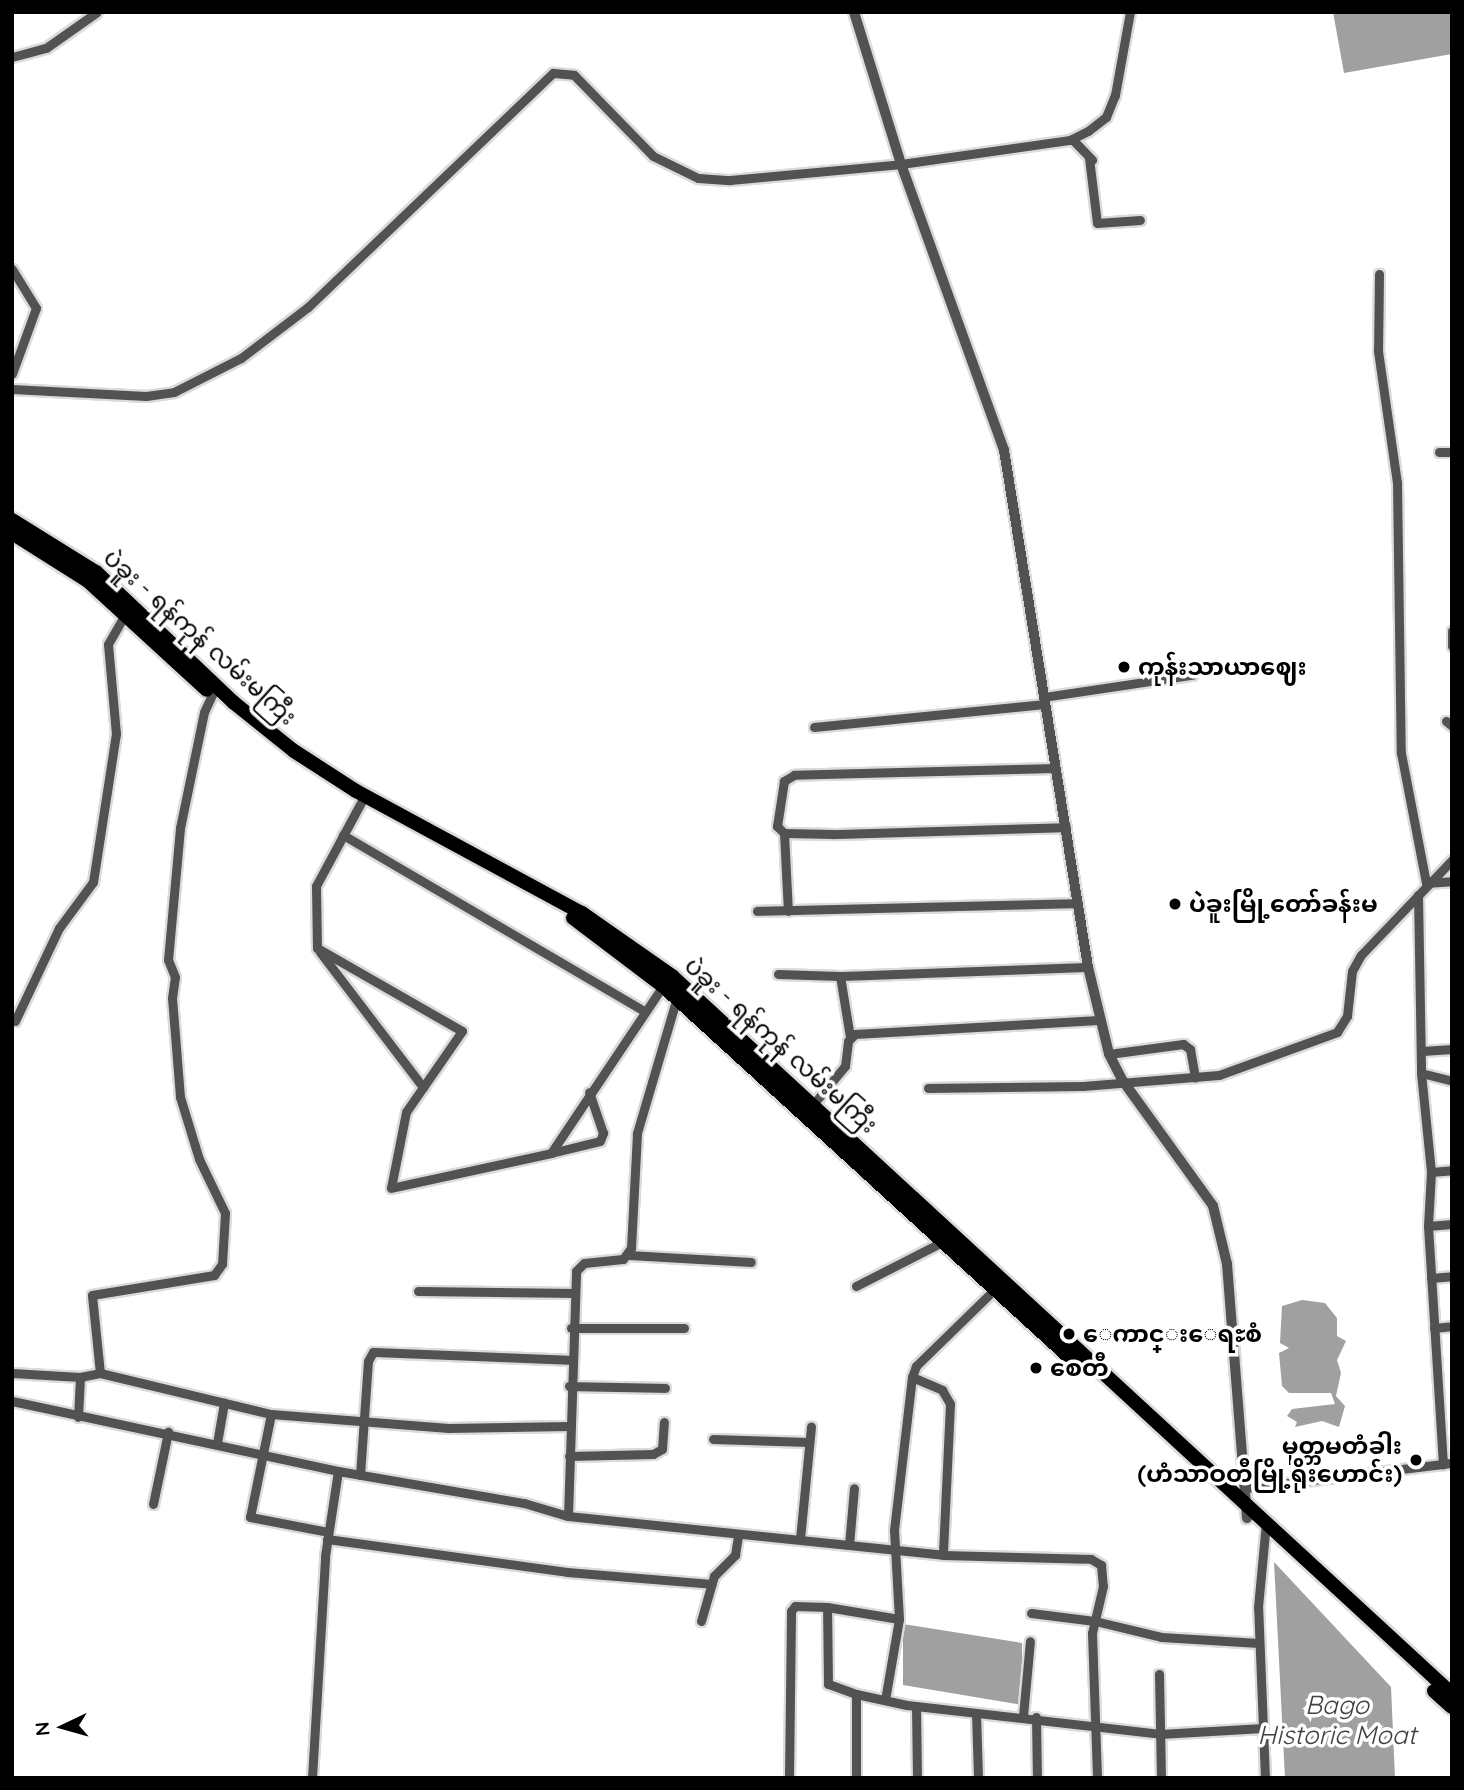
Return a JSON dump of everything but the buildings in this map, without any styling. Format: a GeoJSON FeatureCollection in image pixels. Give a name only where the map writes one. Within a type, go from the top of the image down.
{"type":"FeatureCollection","features":[{"type":"Feature","properties":{"kind":"highway","name":"ပဲခူး - ရန်ကုန် လမ်းမကြီး"},"geometry":{"type":"LineString","coordinates":[[12,520],[86,565],[233,702],[294,751],[362,799],[583,913],[680,992],[1248,1512],[1452,1707]]}},
{"type":"Feature","properties":{"kind":"highway","name":"ပဲခူး - ရန်ကုန် လမ်းမကြီး"},"geometry":{"type":"LineString","coordinates":[[12,533],[47,552],[129,607],[212,695],[288,759],[578,921],[663,986],[680,992]]}},
{"type":"Feature","properties":{"kind":"highway","name":"ပဲခူး - ရန်ကုန် လမ်းမကြီး"},"geometry":{"type":"LineString","coordinates":[[809,1109],[996,1288],[1248,1512]]}},
{"type":"Feature","properties":{"kind":"highway","name":"ပဲခူး - ရန်ကုန် လမ်းမကြီး"},"geometry":{"type":"LineString","coordinates":[[1265,1528],[1452,1695]]}},
{"type":"Feature","properties":{"kind":"street"},"geometry":{"type":"LineString","coordinates":[[12,57],[46,48],[97,12]]}},
{"type":"Feature","properties":{"kind":"street"},"geometry":{"type":"LineString","coordinates":[[854,12],[901,163],[1004,450],[1088,967],[1109,1054],[1123,1081],[1213,1206],[1227,1264],[1248,1512]]}},
{"type":"Feature","properties":{"kind":"street"},"geometry":{"type":"LineString","coordinates":[[12,389],[146,396],[174,392],[241,359],[308,307],[553,73],[574,75],[653,156],[698,178],[730,180],[901,163],[1072,139],[1106,117],[1115,94],[1130,12]]}},
{"type":"Feature","properties":{"kind":"street"},"geometry":{"type":"LineString","coordinates":[[1072,139],[1091,159],[1097,223],[1140,219]]}},
{"type":"Feature","properties":{"kind":"street"},"geometry":{"type":"LineString","coordinates":[[12,269],[36,308],[12,374]]}},
{"type":"Feature","properties":{"kind":"street"},"geometry":{"type":"LineString","coordinates":[[1379,274],[1378,351],[1397,483],[1398,727],[1426,883]]}},
{"type":"Feature","properties":{"kind":"street"},"geometry":{"type":"LineString","coordinates":[[1439,452],[1452,452]]}},
{"type":"Feature","properties":{"kind":"street"},"geometry":{"type":"LineString","coordinates":[[15,1021],[59,928],[93,882],[116,734],[108,644],[129,607]]}},
{"type":"Feature","properties":{"kind":"street"},"geometry":{"type":"LineString","coordinates":[[1452,631],[1452,646]]}},
{"type":"Feature","properties":{"kind":"street"},"geometry":{"type":"LineString","coordinates":[[814,727],[1044,700],[1192,675]]}},
{"type":"Feature","properties":{"kind":"street"},"geometry":{"type":"LineString","coordinates":[[100,1373],[92,1295],[214,1276],[222,1264],[225,1213],[199,1159],[180,1097],[172,998],[175,977],[168,960],[180,828],[204,712],[212,695]]}},
{"type":"Feature","properties":{"kind":"street"},"geometry":{"type":"LineString","coordinates":[[789,911],[784,833],[777,826],[776,811],[784,781],[794,775],[1055,768]]}},
{"type":"Feature","properties":{"kind":"street"},"geometry":{"type":"LineString","coordinates":[[362,799],[316,886],[317,948],[423,1087]]}},
{"type":"Feature","properties":{"kind":"street"},"geometry":{"type":"LineString","coordinates":[[784,833],[1066,827]]}},
{"type":"Feature","properties":{"kind":"street"},"geometry":{"type":"LineString","coordinates":[[343,835],[643,1010]]}},
{"type":"Feature","properties":{"kind":"street"},"geometry":{"type":"LineString","coordinates":[[928,1088],[1195,1078],[1249,1068],[1337,1032],[1348,1016],[1352,971],[1361,955],[1418,895],[1426,883],[1452,860]]}},
{"type":"Feature","properties":{"kind":"street"},"geometry":{"type":"LineString","coordinates":[[1426,883],[1452,881]]}},
{"type":"Feature","properties":{"kind":"street"},"geometry":{"type":"LineString","coordinates":[[1247,1488],[1447,1464],[1434,1328],[1428,1226],[1431,1172],[1421,1073],[1418,895]]}},
{"type":"Feature","properties":{"kind":"street"},"geometry":{"type":"LineString","coordinates":[[757,911],[1078,903]]}},
{"type":"Feature","properties":{"kind":"street"},"geometry":{"type":"LineString","coordinates":[[317,948],[462,1031],[406,1112],[391,1188],[600,1141],[603,1133],[589,1092]]}},
{"type":"Feature","properties":{"kind":"street"},"geometry":{"type":"LineString","coordinates":[[778,974],[840,976],[1088,967]]}},
{"type":"Feature","properties":{"kind":"street"},"geometry":{"type":"LineString","coordinates":[[809,1109],[845,1066],[850,1037],[840,976]]}},
{"type":"Feature","properties":{"kind":"street"},"geometry":{"type":"LineString","coordinates":[[551,1153],[643,1010],[663,986]]}},
{"type":"Feature","properties":{"kind":"street"},"geometry":{"type":"LineString","coordinates":[[628,1255],[637,1133],[680,992]]}},
{"type":"Feature","properties":{"kind":"street"},"geometry":{"type":"LineString","coordinates":[[850,1037],[1099,1020]]}},
{"type":"Feature","properties":{"kind":"street"},"geometry":{"type":"LineString","coordinates":[[1109,1054],[1183,1044],[1190,1049],[1195,1078]]}},
{"type":"Feature","properties":{"kind":"street"},"geometry":{"type":"LineString","coordinates":[[1422,1051],[1452,1049]]}},
{"type":"Feature","properties":{"kind":"street"},"geometry":{"type":"LineString","coordinates":[[1421,1073],[1452,1081]]}},
{"type":"Feature","properties":{"kind":"street"},"geometry":{"type":"LineString","coordinates":[[1431,1172],[1452,1170]]}},
{"type":"Feature","properties":{"kind":"street"},"geometry":{"type":"LineString","coordinates":[[1428,1226],[1452,1224]]}},
{"type":"Feature","properties":{"kind":"street"},"geometry":{"type":"LineString","coordinates":[[856,1286],[945,1240]]}},
{"type":"Feature","properties":{"kind":"street"},"geometry":{"type":"LineString","coordinates":[[568,1517],[569,1386],[576,1271],[584,1263],[628,1255],[751,1262]]}},
{"type":"Feature","properties":{"kind":"street"},"geometry":{"type":"LineString","coordinates":[[1431,1278],[1452,1276]]}},
{"type":"Feature","properties":{"kind":"street"},"geometry":{"type":"LineString","coordinates":[[885,1700],[899,1619],[895,1548],[912,1377],[916,1366],[996,1288]]}},
{"type":"Feature","properties":{"kind":"street"},"geometry":{"type":"LineString","coordinates":[[418,1291],[575,1293]]}},
{"type":"Feature","properties":{"kind":"street"},"geometry":{"type":"LineString","coordinates":[[1434,1328],[1452,1326]]}},
{"type":"Feature","properties":{"kind":"street"},"geometry":{"type":"LineString","coordinates":[[571,1328],[684,1328]]}},
{"type":"Feature","properties":{"kind":"street"},"geometry":{"type":"LineString","coordinates":[[360,1475],[368,1361],[373,1352],[382,1349],[570,1360]]}},
{"type":"Feature","properties":{"kind":"street"},"geometry":{"type":"LineString","coordinates":[[12,1373],[80,1377],[100,1373],[271,1414],[366,1419],[448,1428],[569,1426]]}},
{"type":"Feature","properties":{"kind":"street"},"geometry":{"type":"LineString","coordinates":[[78,1417],[80,1377]]}},
{"type":"Feature","properties":{"kind":"street"},"geometry":{"type":"LineString","coordinates":[[912,1377],[942,1390],[950,1404],[943,1555]]}},
{"type":"Feature","properties":{"kind":"street"},"geometry":{"type":"LineString","coordinates":[[569,1386],[665,1388]]}},
{"type":"Feature","properties":{"kind":"street"},"geometry":{"type":"LineString","coordinates":[[12,1401],[78,1417],[168,1432],[338,1471],[462,1491],[568,1517],[895,1548],[943,1555],[1091,1559],[1101,1565],[1103,1586],[1095,1621],[1094,1727],[1097,1778]]}},
{"type":"Feature","properties":{"kind":"street"},"geometry":{"type":"LineString","coordinates":[[217,1443],[224,1403]]}},
{"type":"Feature","properties":{"kind":"street"},"geometry":{"type":"LineString","coordinates":[[271,1414],[260,1452],[250,1517],[328,1535],[567,1572],[712,1584]]}},
{"type":"Feature","properties":{"kind":"street"},"geometry":{"type":"LineString","coordinates":[[569,1456],[653,1454],[662,1449],[664,1422]]}},
{"type":"Feature","properties":{"kind":"street"},"geometry":{"type":"LineString","coordinates":[[800,1539],[811,1427]]}},
{"type":"Feature","properties":{"kind":"street"},"geometry":{"type":"LineString","coordinates":[[153,1504],[168,1432]]}},
{"type":"Feature","properties":{"kind":"street"},"geometry":{"type":"LineString","coordinates":[[713,1439],[810,1442]]}},
{"type":"Feature","properties":{"kind":"street"},"geometry":{"type":"LineString","coordinates":[[312,1778],[328,1535],[338,1471]]}},
{"type":"Feature","properties":{"kind":"street"},"geometry":{"type":"LineString","coordinates":[[849,1545],[854,1488]]}},
{"type":"Feature","properties":{"kind":"street"},"geometry":{"type":"LineString","coordinates":[[1265,1528],[1259,1643],[1265,1778]]}},
{"type":"Feature","properties":{"kind":"street"},"geometry":{"type":"LineString","coordinates":[[701,1621],[712,1584],[721,1567],[736,1555],[738,1535]]}},
{"type":"Feature","properties":{"kind":"street"},"geometry":{"type":"LineString","coordinates":[[789,1778],[791,1611],[795,1606],[827,1607],[899,1619]]}},
{"type":"Feature","properties":{"kind":"street"},"geometry":{"type":"LineString","coordinates":[[827,1607],[828,1684],[856,1694],[916,1706],[1036,1717],[1160,1734],[1263,1728]]}},
{"type":"Feature","properties":{"kind":"street"},"geometry":{"type":"LineString","coordinates":[[1031,1613],[1095,1621],[1161,1637],[1259,1643]]}},
{"type":"Feature","properties":{"kind":"street"},"geometry":{"type":"LineString","coordinates":[[1023,1716],[1030,1641]]}},
{"type":"Feature","properties":{"kind":"street"},"geometry":{"type":"LineString","coordinates":[[1159,1674],[1161,1778]]}},
{"type":"Feature","properties":{"kind":"street"},"geometry":{"type":"LineString","coordinates":[[856,1694],[856,1778]]}},
{"type":"Feature","properties":{"kind":"street"},"geometry":{"type":"LineString","coordinates":[[916,1706],[917,1778]]}},
{"type":"Feature","properties":{"kind":"street"},"geometry":{"type":"LineString","coordinates":[[976,1713],[978,1778]]}},
{"type":"Feature","properties":{"kind":"street"},"geometry":{"type":"LineString","coordinates":[[1036,1717],[1037,1778]]}},
{"type":"Feature","properties":{"kind":"water"},"geometry":{"type":"Polygon","coordinates":[[[1333,12],[1452,12],[1452,54],[1344,73],[1333,12]]]}},
{"type":"Feature","properties":{"kind":"water"},"geometry":{"type":"Polygon","coordinates":[[[1302,1300],[1325,1303],[1337,1318],[1337,1336],[1346,1341],[1337,1360],[1341,1373],[1336,1396],[1345,1406],[1339,1427],[1322,1421],[1295,1427],[1297,1422],[1287,1416],[1292,1409],[1335,1404],[1331,1393],[1289,1393],[1282,1386],[1279,1353],[1289,1348],[1280,1343],[1282,1306],[1302,1300]]]}},
{"type":"Feature","properties":{"kind":"water","name":"Bago Historic Moat"},"geometry":{"type":"Polygon","coordinates":[[[1274,1562],[1391,1687],[1395,1778],[1285,1778],[1274,1562]]]}},
{"type":"Feature","properties":{"kind":"water"},"geometry":{"type":"Polygon","coordinates":[[[903,1624],[1022,1643],[1022,1705],[903,1685],[903,1624]]]}},
{"type":"Feature","properties":{"kind":"place","name":"ကုန်းသာယာဈေး"},"geometry":{"type":"Point","coordinates":[1124,667]}},
{"type":"Feature","properties":{"kind":"place","name":"ပဲခူးမြို့တော်ခန်းမ"},"geometry":{"type":"Point","coordinates":[1175,904]}},
{"type":"Feature","properties":{"kind":"place","name":"ေကာင္းေရႊစံ"},"geometry":{"type":"Point","coordinates":[1069,1334]}},
{"type":"Feature","properties":{"kind":"place","name":"စေတီ"},"geometry":{"type":"Point","coordinates":[1036,1368]}},
{"type":"Feature","properties":{"kind":"place","name":"မုတ္တမတံခါး (ဟံသာဝတီမြို့ရိုးဟောင်း)"},"geometry":{"type":"Point","coordinates":[1416,1460]}}]}
